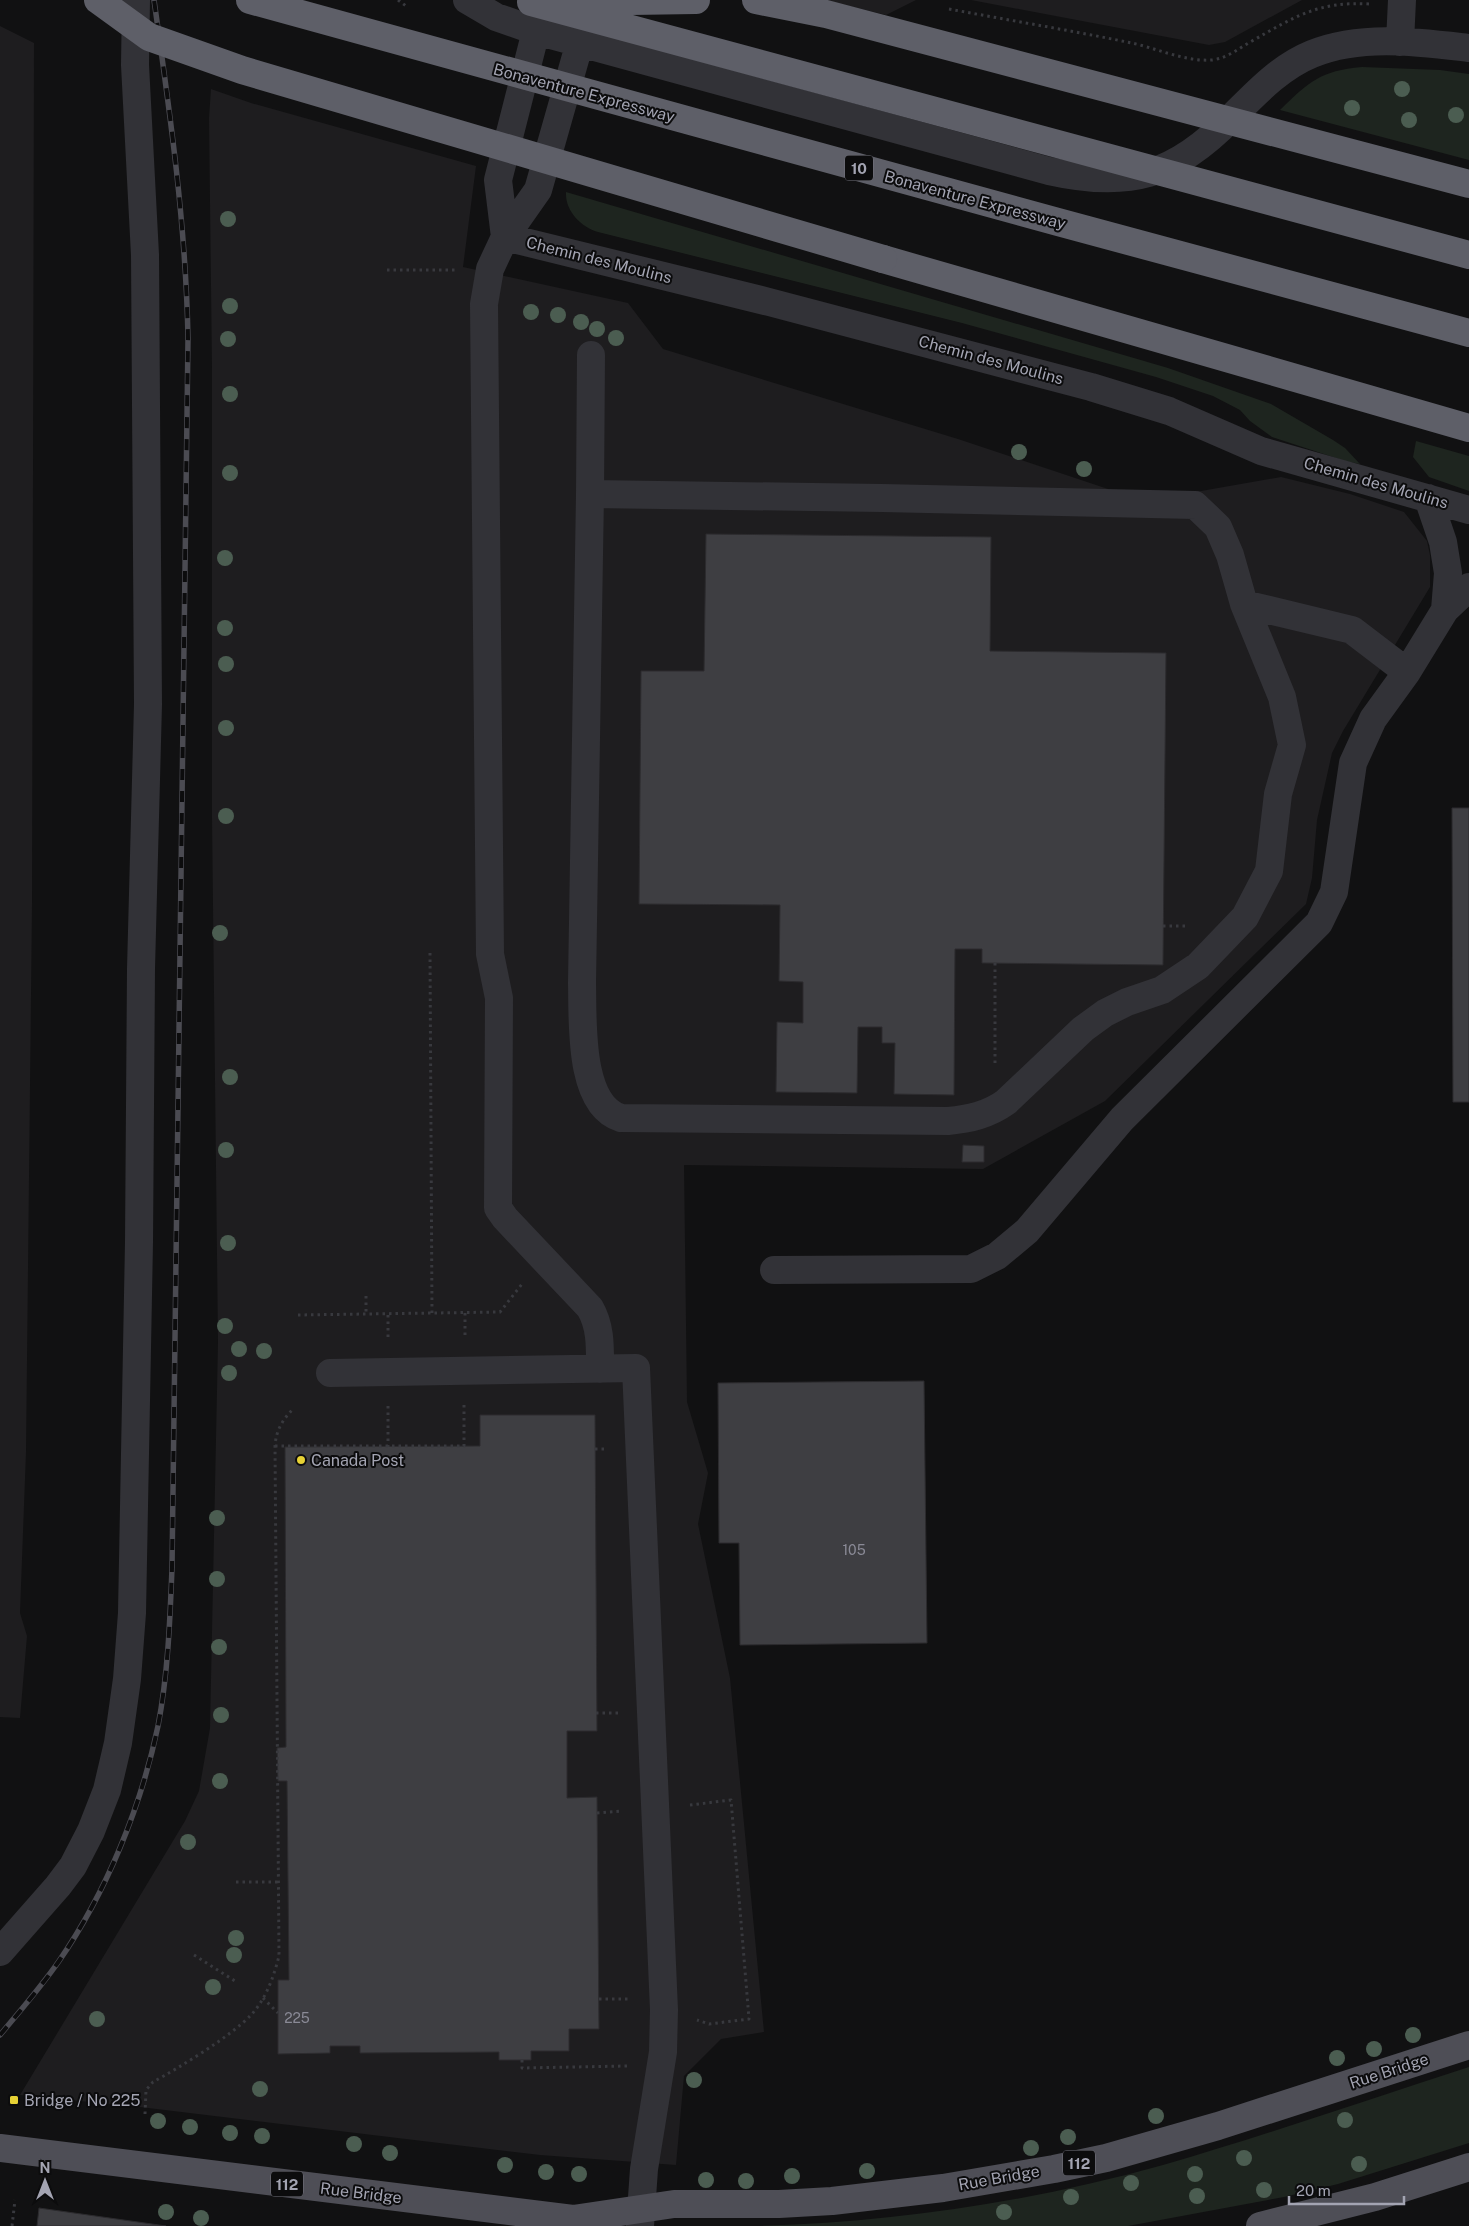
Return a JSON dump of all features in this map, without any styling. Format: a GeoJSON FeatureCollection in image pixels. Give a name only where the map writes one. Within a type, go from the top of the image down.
{"type":"FeatureCollection","features":[{"type":"Feature","properties":{"kind":"highway"},"geometry":{"type":"LineString","coordinates":[[98,0],[149,36],[233,67],[883,259],[1469,428]]}},
{"type":"Feature","properties":{"kind":"highway","name":"Bonaventure Expressway"},"geometry":{"type":"LineString","coordinates":[[250,0],[1469,333]]}},
{"type":"Feature","properties":{"kind":"highway"},"geometry":{"type":"LineString","coordinates":[[527,1],[696,0]]}},
{"type":"Feature","properties":{"kind":"highway"},"geometry":{"type":"LineString","coordinates":[[756,0],[826,14],[1469,184]]}},
{"type":"Feature","properties":{"kind":"highway"},"geometry":{"type":"LineString","coordinates":[[527,1],[1469,255]]}},
{"type":"Feature","properties":{"kind":"main road","name":"Rue Bridge"},"geometry":{"type":"LineString","coordinates":[[0,2148],[583,2223],[641,2217],[674,2204],[779,2204],[832,2201],[943,2188],[1054,2169],[1106,2158],[1218,2126],[1469,2045]]}},
{"type":"Feature","properties":{"kind":"main road"},"geometry":{"type":"LineString","coordinates":[[1260,2226],[1375,2198],[1469,2167]]}},
{"type":"Feature","properties":{"kind":"street"},"geometry":{"type":"LineString","coordinates":[[0,1952],[58,1886],[73,1866],[91,1831],[107,1790],[118,1743],[127,1679],[132,1613],[139,1242],[141,969],[148,704],[145,255],[135,65],[136,0]]}},
{"type":"Feature","properties":{"kind":"street"},"geometry":{"type":"LineString","coordinates":[[467,0],[496,17],[536,31],[1049,171],[1105,180],[1144,175],[1176,163],[1209,140],[1272,79],[1310,54],[1343,45],[1378,42],[1469,48]]}},
{"type":"Feature","properties":{"kind":"street"},"geometry":{"type":"LineString","coordinates":[[1400,42],[1402,0]]}},
{"type":"Feature","properties":{"kind":"street","name":"Chemin des Moulins"},"geometry":{"type":"LineString","coordinates":[[505,237],[498,180],[536,31]]}},
{"type":"Feature","properties":{"kind":"street","name":"Chemin des Moulins"},"geometry":{"type":"LineString","coordinates":[[505,237],[538,190],[580,42]]}},
{"type":"Feature","properties":{"kind":"street"},"geometry":{"type":"LineString","coordinates":[[505,237],[489,274],[484,304],[490,954],[499,998],[497,1194],[500,1212],[590,1308],[595,1316],[600,1336],[600,1369]]}},
{"type":"Feature","properties":{"kind":"street","name":"Chemin des Moulins"},"geometry":{"type":"LineString","coordinates":[[505,237],[769,302],[1050,375],[1169,411],[1261,451],[1469,510]]}},
{"type":"Feature","properties":{"kind":"street"},"geometry":{"type":"LineString","coordinates":[[590,494],[1196,505],[1218,527],[1230,555],[1244,604],[1282,698],[1292,745],[1278,794],[1269,871],[1245,916],[1198,966],[1162,990],[1127,1002],[1105,1013],[1083,1029],[1006,1102],[995,1110],[967,1120],[925,1122],[621,1118],[612,1116],[597,1100],[590,1082],[584,1035],[582,983],[591,356]]}},
{"type":"Feature","properties":{"kind":"street"},"geometry":{"type":"LineString","coordinates":[[1428,498],[1443,542],[1448,573],[1445,610]]}},
{"type":"Feature","properties":{"kind":"street"},"geometry":{"type":"LineString","coordinates":[[774,1270],[971,1269],[997,1256],[1026,1231],[1122,1119],[1319,923],[1334,892],[1353,763],[1373,719],[1407,672],[1445,610],[1469,587]]}},
{"type":"Feature","properties":{"kind":"street"},"geometry":{"type":"LineString","coordinates":[[1244,604],[1352,630],[1407,672]]}},
{"type":"Feature","properties":{"kind":"street"},"geometry":{"type":"LineString","coordinates":[[330,1372],[636,1368],[664,2010],[663,2052],[644,2169],[641,2217]]}},
{"type":"Feature","properties":{"kind":"path"},"geometry":{"type":"LineString","coordinates":[[387,270],[466,270],[489,274]]}},
{"type":"Feature","properties":{"kind":"path"},"geometry":{"type":"LineString","coordinates":[[1163,926],[1188,926]]}},
{"type":"Feature","properties":{"kind":"path"},"geometry":{"type":"LineString","coordinates":[[430,953],[432,1313]]}},
{"type":"Feature","properties":{"kind":"path"},"geometry":{"type":"LineString","coordinates":[[995,963],[995,1067]]}},
{"type":"Feature","properties":{"kind":"path"},"geometry":{"type":"LineString","coordinates":[[298,1315],[500,1312],[523,1283],[521,1234]]}},
{"type":"Feature","properties":{"kind":"path"},"geometry":{"type":"LineString","coordinates":[[366,1296],[366,1314]]}},
{"type":"Feature","properties":{"kind":"path"},"geometry":{"type":"LineString","coordinates":[[145,2114],[148,2085],[238,2026],[252,2014],[275,1973],[279,1956],[275,1446],[280,1424],[294,1408]]}},
{"type":"Feature","properties":{"kind":"path"},"geometry":{"type":"LineString","coordinates":[[275,1446],[464,1446]]}},
{"type":"Feature","properties":{"kind":"path"},"geometry":{"type":"LineString","coordinates":[[597,1812],[656,1809],[730,1800],[749,2019],[709,2024],[632,1999],[598,1999]]}},
{"type":"Feature","properties":{"kind":"path"},"geometry":{"type":"LineString","coordinates":[[236,1882],[279,1882]]}},
{"type":"Feature","properties":{"kind":"path"},"geometry":{"type":"LineString","coordinates":[[194,1955],[235,1981]]}},
{"type":"Feature","properties":{"kind":"path"},"geometry":{"type":"LineString","coordinates":[[262,1998],[278,2013]]}},
{"type":"Feature","properties":{"kind":"path"},"geometry":{"type":"LineString","coordinates":[[522,2060],[522,2068],[628,2066]]}},
{"type":"Feature","properties":{"kind":"path"},"geometry":{"type":"LineString","coordinates":[[12,2226],[15,2200]]}},
{"type":"Feature","properties":{"kind":"shaded area"},"geometry":{"type":"Polygon","coordinates":[[[824,0],[916,0],[886,15],[824,0]]]}},
{"type":"Feature","properties":{"kind":"shaded area"},"geometry":{"type":"Polygon","coordinates":[[[971,0],[1302,0],[1225,42],[1209,45],[971,0]]]}},
{"type":"Feature","properties":{"kind":"shaded area"},"geometry":{"type":"Polygon","coordinates":[[[0,26],[34,43],[32,904],[26,1452],[20,1613],[27,1636],[20,1718],[0,1717],[0,26]]]}},
{"type":"Feature","properties":{"kind":"shaded area"},"geometry":{"type":"Polygon","coordinates":[[[1362,67],[1440,70],[1469,74],[1469,160],[1280,110],[1316,79],[1336,71],[1362,67]]]}},
{"type":"Feature","properties":{"kind":"shaded area"},"geometry":{"type":"Polygon","coordinates":[[[211,89],[251,103],[476,166],[463,267],[628,303],[663,349],[958,439],[1120,493],[1201,491],[1281,477],[1350,494],[1404,512],[1427,541],[1430,555],[1430,587],[1343,731],[1332,753],[1317,820],[1312,878],[1306,904],[1105,1101],[983,1169],[684,1165],[687,1402],[708,1473],[698,1524],[730,1678],[764,2032],[721,2039],[684,2076],[676,2165],[540,2155],[140,2107],[20,2095],[185,1821],[199,1791],[210,1728],[218,1342],[212,818],[212,368],[209,118],[211,89]]]}},
{"type":"Feature","properties":{"kind":"shaded area"},"geometry":{"type":"Polygon","coordinates":[[[566,192],[1168,368],[1271,404],[1345,448],[1360,464],[1345,461],[1272,437],[1250,421],[1240,410],[1213,396],[1156,377],[962,323],[592,230],[580,222],[571,212],[566,199],[566,192]]]}},
{"type":"Feature","properties":{"kind":"shaded area"},"geometry":{"type":"Polygon","coordinates":[[[1416,441],[1469,456],[1469,491],[1429,477],[1413,457],[1416,441]]]}},
{"type":"Feature","properties":{"kind":"shaded area"},"geometry":{"type":"Polygon","coordinates":[[[1469,2067],[1469,2143],[1338,2184],[1284,2197],[1128,2226],[753,2226],[805,2224],[909,2215],[1012,2200],[1063,2190],[1202,2154],[1469,2067]]]}},
{"type":"Feature","properties":{"kind":"building"},"geometry":{"type":"Polygon","coordinates":[[[706,534],[991,537],[990,651],[1166,653],[1163,965],[982,963],[982,949],[955,949],[954,1095],[894,1094],[895,1043],[882,1043],[882,1027],[858,1027],[857,1093],[776,1092],[777,1022],[803,1023],[803,982],[779,981],[780,905],[639,904],[641,671],[704,671],[706,534]]]}},
{"type":"Feature","properties":{"kind":"building"},"geometry":{"type":"Polygon","coordinates":[[[1452,808],[1469,808],[1469,1102],[1453,1102],[1452,808]]]}},
{"type":"Feature","properties":{"kind":"building"},"geometry":{"type":"Polygon","coordinates":[[[963,1145],[984,1146],[984,1162],[962,1162],[963,1145]]]}},
{"type":"Feature","properties":{"kind":"building"},"geometry":{"type":"Polygon","coordinates":[[[924,1381],[927,1643],[740,1645],[739,1543],[719,1543],[718,1383],[924,1381]]]}},
{"type":"Feature","properties":{"kind":"building"},"geometry":{"type":"Polygon","coordinates":[[[480,1415],[595,1415],[597,1731],[567,1731],[567,1798],[597,1797],[599,2029],[569,2029],[569,2051],[531,2051],[531,2060],[499,2060],[499,2052],[360,2053],[360,2046],[330,2046],[330,2053],[278,2054],[278,1980],[289,1980],[287,1781],[278,1781],[277,1748],[286,1747],[285,1447],[480,1446],[480,1415]]]}},
{"type":"Feature","properties":{"kind":"building"},"geometry":{"type":"Polygon","coordinates":[[[39,2208],[166,2226],[37,2226],[39,2208]]]}},
{"type":"Feature","properties":{"kind":"railway"},"geometry":{"type":"LineString","coordinates":[[0,2035],[45,1980],[76,1935],[92,1907],[120,1848],[132,1818],[151,1757],[158,1726],[168,1647],[172,1568],[188,339],[181,211],[154,0]]}},
{"type":"Feature","properties":{"kind":"place","name":"Canada Post"},"geometry":{"type":"Point","coordinates":[301,1460]}},
{"type":"Feature","properties":{"kind":"place","name":"Bridge / No 225"},"geometry":{"type":"Point","coordinates":[14,2100]}}]}
